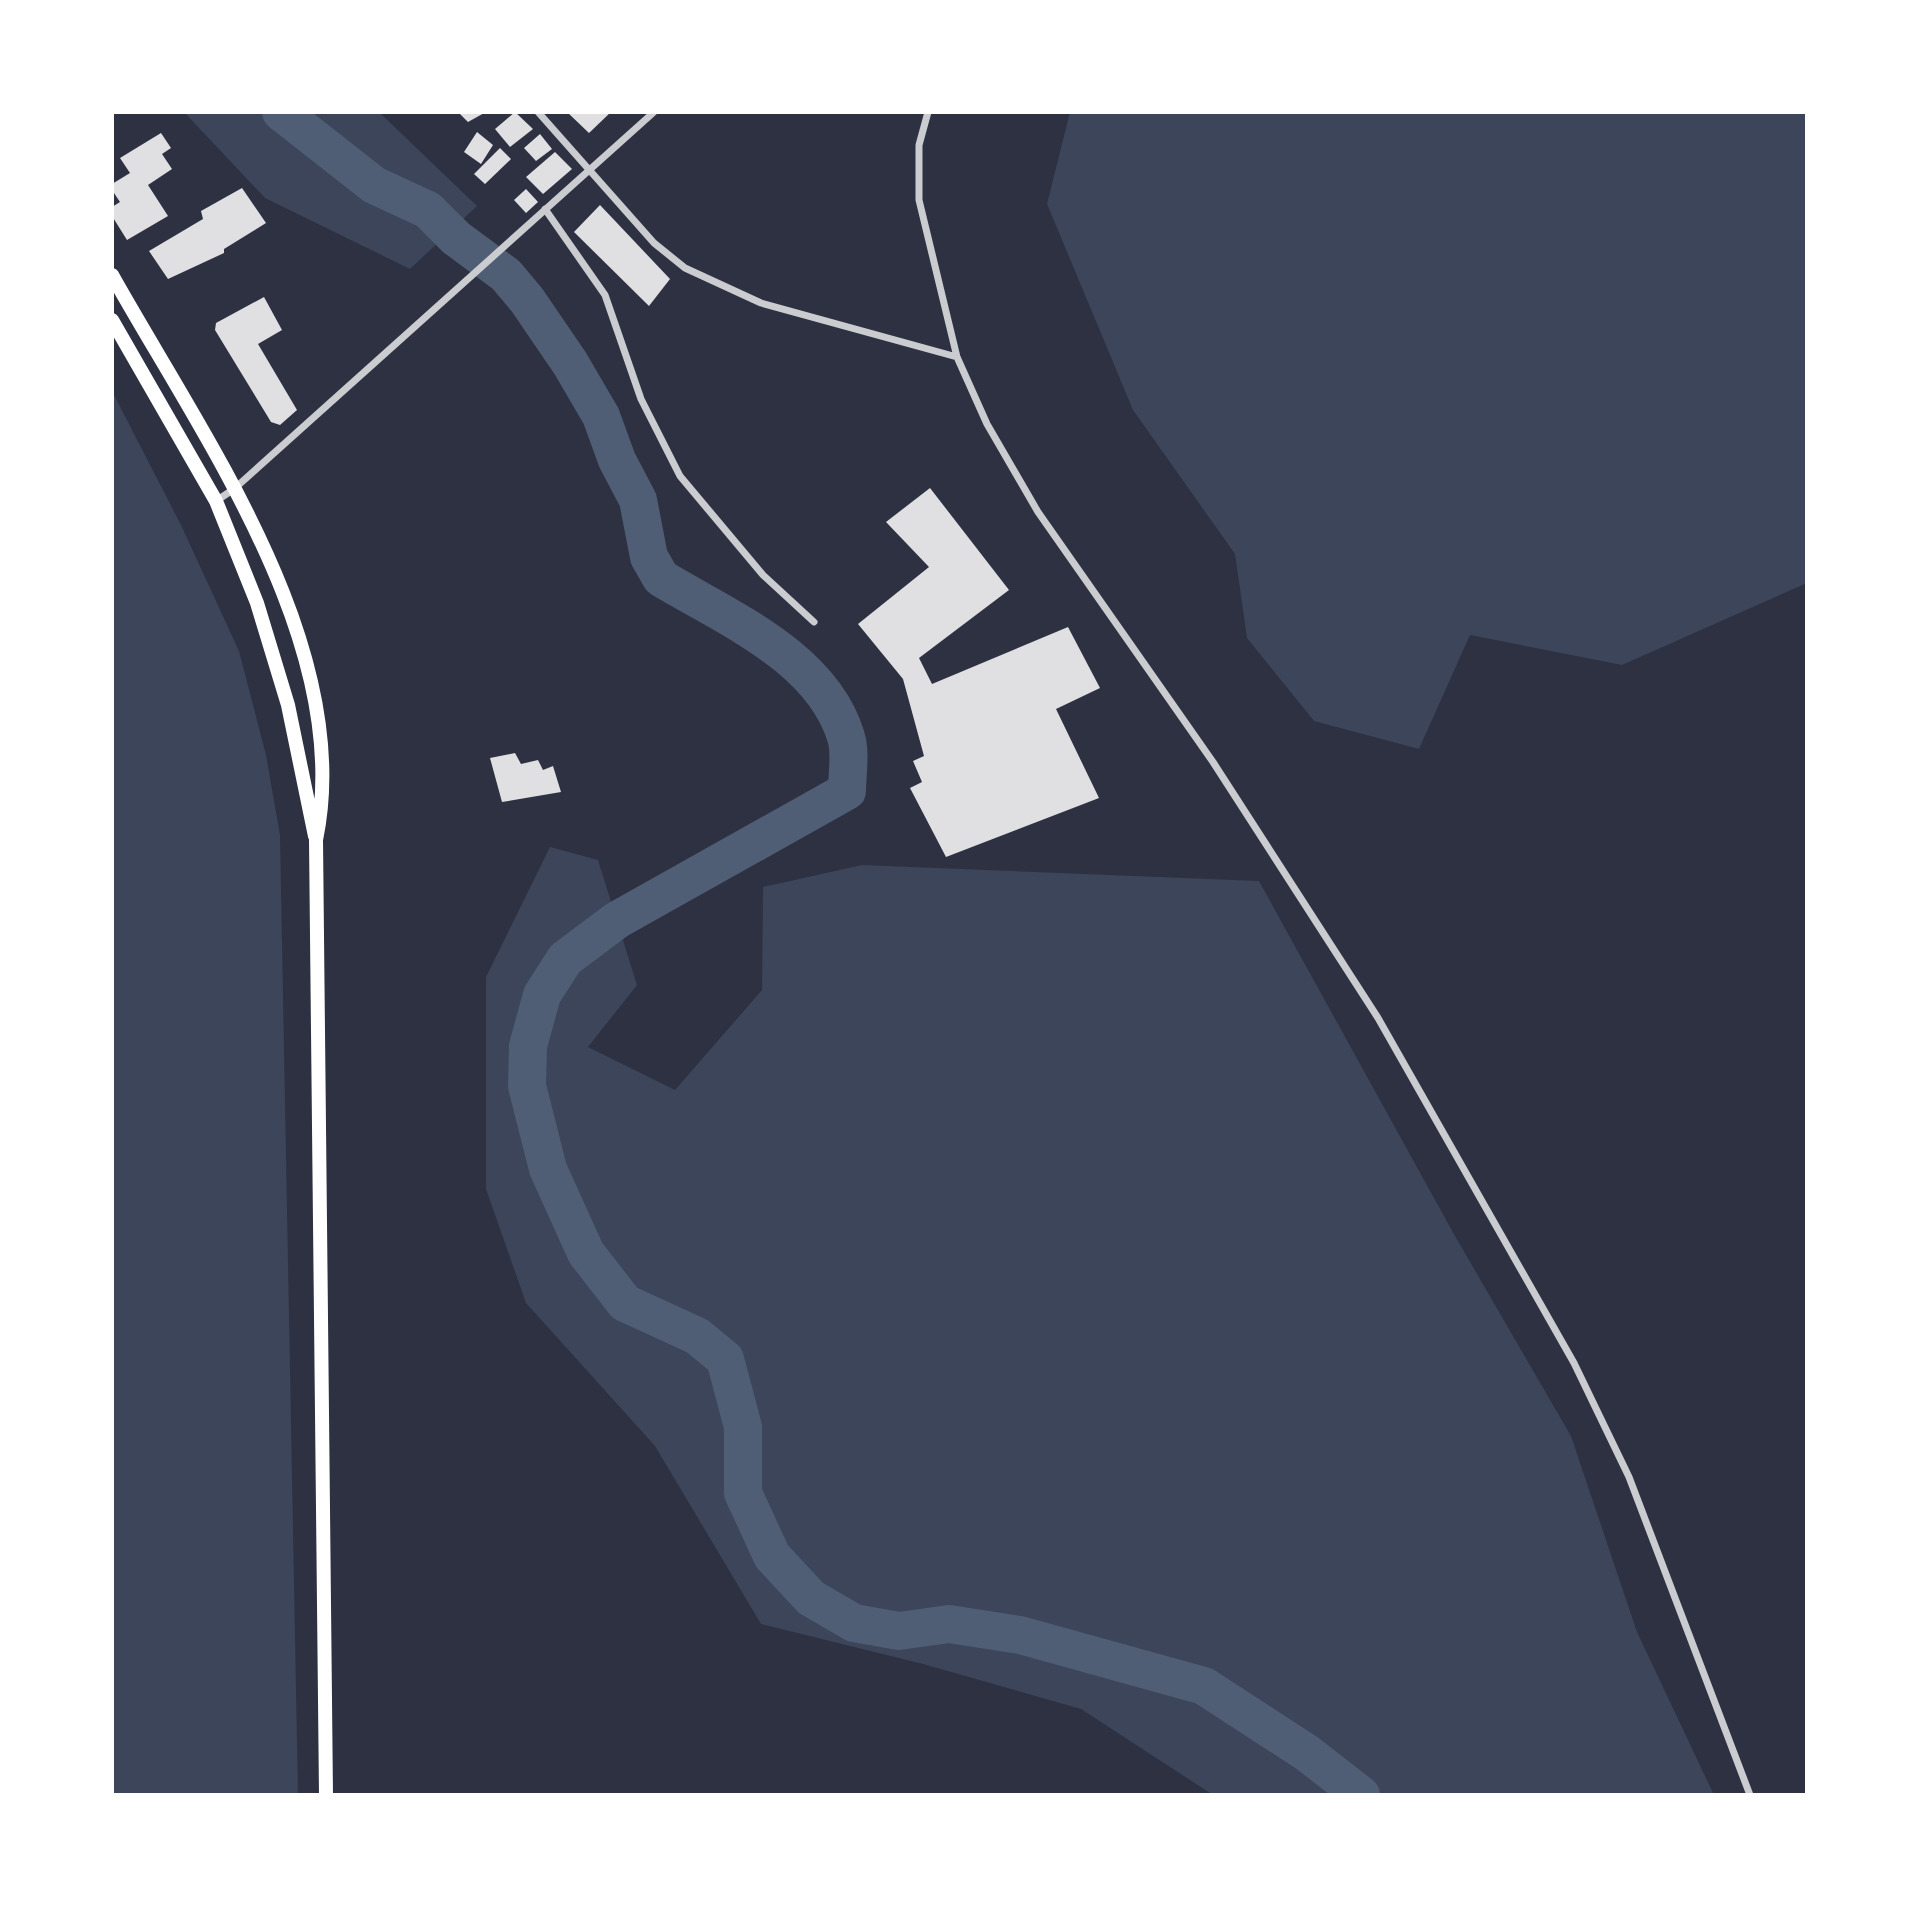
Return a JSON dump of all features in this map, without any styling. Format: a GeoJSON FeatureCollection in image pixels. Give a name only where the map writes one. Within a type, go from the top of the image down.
{"type":"FeatureCollection","features":[{"type":"Feature","properties":{"kind":"main road"},"geometry":{"type":"LineString","coordinates":[[112,275],[234,489],[288,600],[307,663],[317,709],[323,779],[322,811],[316,840]]}},
{"type":"Feature","properties":{"kind":"main road"},"geometry":{"type":"LineString","coordinates":[[112,320],[216,501],[257,603],[288,705],[316,840],[326,1795]]}},
{"type":"Feature","properties":{"kind":"street"},"geometry":{"type":"LineString","coordinates":[[538,112],[654,243],[685,268],[717,285],[803,316],[957,357]]}},
{"type":"Feature","properties":{"kind":"street"},"geometry":{"type":"LineString","coordinates":[[216,501],[234,489],[523,228],[591,172],[654,112]]}},
{"type":"Feature","properties":{"kind":"street"},"geometry":{"type":"LineString","coordinates":[[928,112],[919,145],[919,200],[957,357],[987,424],[1038,512],[1213,762],[1378,1018],[1574,1363],[1629,1477],[1750,1795]]}},
{"type":"Feature","properties":{"kind":"street"},"geometry":{"type":"LineString","coordinates":[[545,209],[605,295],[641,399],[680,476],[763,575],[814,622]]}},
{"type":"Feature","properties":{"kind":"shaded area"},"geometry":{"type":"Polygon","coordinates":[[[184,112],[379,112],[477,206],[410,269],[265,198],[184,112]]]}},
{"type":"Feature","properties":{"kind":"shaded area"},"geometry":{"type":"Polygon","coordinates":[[[1070,112],[1807,112],[1807,583],[1622,665],[1470,635],[1419,749],[1314,721],[1247,638],[1235,554],[1133,410],[1047,204],[1070,112]]]}},
{"type":"Feature","properties":{"kind":"shaded area"},"geometry":{"type":"Polygon","coordinates":[[[112,391],[181,525],[239,651],[266,755],[280,835],[298,1795],[112,1795],[112,391]]]}},
{"type":"Feature","properties":{"kind":"shaded area"},"geometry":{"type":"Polygon","coordinates":[[[550,847],[598,860],[637,985],[588,1047],[675,1090],[762,990],[763,887],[862,865],[1259,881],[1455,1236],[1571,1436],[1637,1632],[1714,1795],[1213,1795],[1081,1709],[923,1664],[761,1624],[655,1446],[526,1303],[486,1189],[486,977],[550,847]]]}},
{"type":"Feature","properties":{"kind":"building"},"geometry":{"type":"Polygon","coordinates":[[[458,112],[486,112],[468,122],[458,112]]]}},
{"type":"Feature","properties":{"kind":"building"},"geometry":{"type":"Polygon","coordinates":[[[515,112],[533,129],[510,147],[495,129],[515,112]]]}},
{"type":"Feature","properties":{"kind":"building"},"geometry":{"type":"Polygon","coordinates":[[[567,112],[611,112],[589,133],[567,112]]]}},
{"type":"Feature","properties":{"kind":"building"},"geometry":{"type":"Polygon","coordinates":[[[477,132],[493,145],[481,164],[464,152],[477,132]]]}},
{"type":"Feature","properties":{"kind":"building"},"geometry":{"type":"Polygon","coordinates":[[[161,133],[171,148],[162,154],[172,169],[148,185],[168,216],[127,240],[112,216],[112,207],[120,202],[112,190],[112,184],[130,173],[120,158],[161,133]]]}},
{"type":"Feature","properties":{"kind":"building"},"geometry":{"type":"Polygon","coordinates":[[[540,134],[552,149],[536,161],[524,148],[540,134]]]}},
{"type":"Feature","properties":{"kind":"building"},"geometry":{"type":"Polygon","coordinates":[[[500,148],[511,159],[485,184],[474,174],[500,148]]]}},
{"type":"Feature","properties":{"kind":"building"},"geometry":{"type":"Polygon","coordinates":[[[555,152],[572,169],[543,194],[526,177],[555,152]]]}},
{"type":"Feature","properties":{"kind":"building"},"geometry":{"type":"Polygon","coordinates":[[[242,188],[266,223],[224,249],[224,253],[168,279],[149,251],[203,219],[201,211],[242,188]]]}},
{"type":"Feature","properties":{"kind":"building"},"geometry":{"type":"Polygon","coordinates":[[[526,189],[538,202],[526,213],[514,200],[526,189]]]}},
{"type":"Feature","properties":{"kind":"building"},"geometry":{"type":"Polygon","coordinates":[[[600,205],[670,279],[649,306],[574,232],[600,205]]]}},
{"type":"Feature","properties":{"kind":"building"},"geometry":{"type":"Polygon","coordinates":[[[264,297],[282,330],[258,344],[297,410],[280,425],[271,422],[215,330],[216,323],[264,297]]]}},
{"type":"Feature","properties":{"kind":"building"},"geometry":{"type":"Polygon","coordinates":[[[930,488],[1009,590],[919,658],[932,684],[1068,627],[1100,688],[1056,709],[1099,798],[946,857],[910,788],[922,782],[913,761],[924,756],[903,679],[858,624],[929,567],[886,522],[930,488]]]}},
{"type":"Feature","properties":{"kind":"building"},"geometry":{"type":"Polygon","coordinates":[[[515,753],[521,764],[538,760],[543,770],[553,766],[561,792],[502,802],[490,758],[515,753]]]}},
{"type":"Feature","properties":{"kind":"waterway"},"geometry":{"type":"LineString","coordinates":[[281,112],[374,185],[428,210],[456,238],[506,275],[527,300],[570,363],[601,416],[617,460],[638,500],[649,557],[661,578],[769,642],[794,662],[816,684],[834,709],[846,737],[849,756],[847,791],[617,920],[565,959],[542,995],[528,1046],[527,1086],[548,1169],[586,1253],[625,1303],[697,1336],[725,1359],[743,1427],[743,1493],[772,1556],[811,1598],[854,1623],[899,1631],[949,1624],[1020,1635],[1204,1686],[1307,1753],[1361,1795]]}}]}
